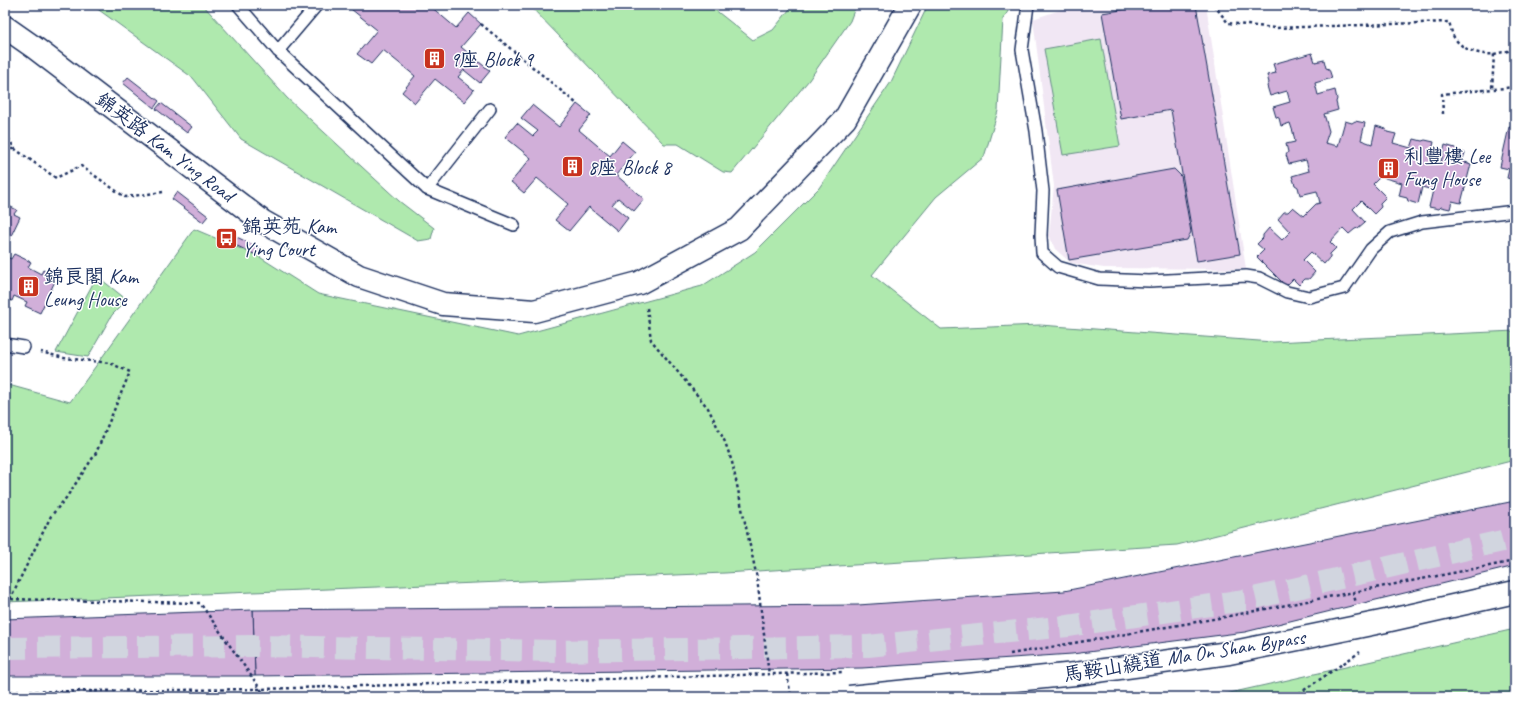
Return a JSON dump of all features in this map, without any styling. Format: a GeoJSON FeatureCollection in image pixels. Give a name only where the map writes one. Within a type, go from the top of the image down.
{"type":"FeatureCollection","features":[{"type":"Feature","properties":{"kind":"street","name":"錦英路 Kam Ying Road"},"geometry":{"type":"LineString","coordinates":[[5,27],[36,48],[262,220],[359,276],[443,304],[534,311],[639,283],[739,229],[845,119],[910,5]]}},
{"type":"Feature","properties":{"kind":"street","name":"馬鞍山繞道 Ma On Shan Bypass"},"geometry":{"type":"LineString","coordinates":[[849,697],[1075,674],[1229,652],[1386,621],[1515,592]]}},
{"type":"Feature","properties":{"kind":"lane"},"geometry":{"type":"LineString","coordinates":[[238,5],[278,51],[427,189],[514,225]]}},
{"type":"Feature","properties":{"kind":"lane"},"geometry":{"type":"LineString","coordinates":[[278,51],[317,5]]}},
{"type":"Feature","properties":{"kind":"lane"},"geometry":{"type":"LineString","coordinates":[[1028,5],[1022,50],[1036,131],[1044,191],[1041,235],[1042,253],[1058,267],[1099,279],[1149,281],[1246,276],[1259,278],[1287,292],[1309,297],[1344,288],[1371,249],[1390,232],[1422,222],[1515,211]]}},
{"type":"Feature","properties":{"kind":"lane"},"geometry":{"type":"LineString","coordinates":[[427,189],[490,109]]}},
{"type":"Feature","properties":{"kind":"lane"},"geometry":{"type":"LineString","coordinates":[[5,344],[24,347]]}},
{"type":"Feature","properties":{"kind":"path"},"geometry":{"type":"LineString","coordinates":[[1214,5],[1228,23],[1275,28],[1449,22],[1455,40],[1467,49],[1483,55],[1508,51],[1515,45]]}},
{"type":"Feature","properties":{"kind":"path"},"geometry":{"type":"LineString","coordinates":[[481,24],[577,104]]}},
{"type":"Feature","properties":{"kind":"path"},"geometry":{"type":"LineString","coordinates":[[1492,89],[1494,54]]}},
{"type":"Feature","properties":{"kind":"path"},"geometry":{"type":"LineString","coordinates":[[1443,114],[1442,94],[1515,87]]}},
{"type":"Feature","properties":{"kind":"path"},"geometry":{"type":"LineString","coordinates":[[5,133],[16,149],[56,178],[81,166],[125,198],[163,192]]}},
{"type":"Feature","properties":{"kind":"path"},"geometry":{"type":"LineString","coordinates":[[5,149],[16,149]]}},
{"type":"Feature","properties":{"kind":"path"},"geometry":{"type":"LineString","coordinates":[[647,308],[651,340],[708,408],[728,448],[757,578],[769,675]]}},
{"type":"Feature","properties":{"kind":"path"},"geometry":{"type":"LineString","coordinates":[[10,599],[51,516],[66,498],[96,453],[130,372],[110,363],[64,358],[24,347]]}},
{"type":"Feature","properties":{"kind":"path"},"geometry":{"type":"LineString","coordinates":[[1006,655],[1219,618],[1515,561]]}},
{"type":"Feature","properties":{"kind":"path"},"geometry":{"type":"LineString","coordinates":[[5,599],[200,602],[266,697]]}},
{"type":"Feature","properties":{"kind":"path"},"geometry":{"type":"LineString","coordinates":[[5,692],[260,689],[850,672]]}},
{"type":"Feature","properties":{"kind":"path"},"geometry":{"type":"LineString","coordinates":[[787,674],[791,697]]}},
{"type":"Feature","properties":{"kind":"shaded area"},"geometry":{"type":"Polygon","coordinates":[[[1079,5],[1206,5],[1246,269],[1104,268],[1071,263],[1055,249],[1049,235],[1054,186],[1033,19],[1079,5]]]}},
{"type":"Feature","properties":{"kind":"green space"},"geometry":{"type":"Polygon","coordinates":[[[92,5],[203,5],[287,98],[399,201],[434,228],[431,239],[418,241],[241,139],[193,78],[92,5]]]}},
{"type":"Feature","properties":{"kind":"green space"},"geometry":{"type":"Polygon","coordinates":[[[529,5],[709,5],[753,40],[773,30],[793,5],[856,5],[850,21],[809,80],[732,173],[723,172],[678,144],[664,144],[529,5]]]}},
{"type":"Feature","properties":{"kind":"green space"},"geometry":{"type":"Polygon","coordinates":[[[928,5],[1012,5],[1003,19],[998,111],[984,157],[936,197],[872,275],[941,329],[1040,325],[1273,342],[1515,331],[1515,460],[1177,545],[725,573],[5,602],[5,384],[70,402],[194,229],[258,256],[318,294],[518,336],[702,286],[755,252],[819,188],[891,82],[928,5]]]}},
{"type":"Feature","properties":{"kind":"green space"},"geometry":{"type":"Polygon","coordinates":[[[1101,39],[1120,146],[1063,155],[1044,49],[1101,39]]]}},
{"type":"Feature","properties":{"kind":"green space"},"geometry":{"type":"Polygon","coordinates":[[[97,276],[127,300],[112,315],[88,357],[56,352],[97,276]]]}},
{"type":"Feature","properties":{"kind":"green space"},"geometry":{"type":"Polygon","coordinates":[[[1515,629],[1515,697],[1212,697],[1515,629]]]}},
{"type":"Feature","properties":{"kind":"building","name":"9座 Block 9"},"geometry":{"type":"Polygon","coordinates":[[[355,5],[375,5],[379,8],[382,5],[429,5],[456,28],[469,13],[481,24],[461,47],[490,71],[480,83],[464,70],[458,77],[474,90],[464,102],[435,79],[415,103],[402,92],[415,76],[383,50],[371,64],[357,54],[377,30],[351,9],[355,5]]]}},
{"type":"Feature","properties":{"kind":"building"},"geometry":{"type":"Polygon","coordinates":[[[1152,5],[1196,5],[1240,254],[1197,261],[1171,110],[1121,119],[1102,13],[1152,5]]]}},
{"type":"Feature","properties":{"kind":"building","name":"利豐樓 Lee Fung House"},"geometry":{"type":"Polygon","coordinates":[[[1312,53],[1315,62],[1324,60],[1326,68],[1329,69],[1332,78],[1315,83],[1318,95],[1335,90],[1337,99],[1336,102],[1338,110],[1324,114],[1329,131],[1325,143],[1338,146],[1345,121],[1352,123],[1355,121],[1365,123],[1361,140],[1372,144],[1376,126],[1386,129],[1387,132],[1396,134],[1393,143],[1411,148],[1414,139],[1434,142],[1430,159],[1441,162],[1445,145],[1465,153],[1462,161],[1471,164],[1461,203],[1452,201],[1450,209],[1429,207],[1433,190],[1422,187],[1418,204],[1408,201],[1407,198],[1399,196],[1402,183],[1385,178],[1382,175],[1373,184],[1386,197],[1380,203],[1381,207],[1374,214],[1361,201],[1353,209],[1365,222],[1349,234],[1343,228],[1330,242],[1336,248],[1324,264],[1311,252],[1303,260],[1315,272],[1309,279],[1305,279],[1299,285],[1293,279],[1286,286],[1257,257],[1264,250],[1257,244],[1269,228],[1282,240],[1290,232],[1278,219],[1284,212],[1288,212],[1293,207],[1304,216],[1316,204],[1320,203],[1317,191],[1300,195],[1298,187],[1295,185],[1292,176],[1309,171],[1306,160],[1289,164],[1286,155],[1288,152],[1286,144],[1295,142],[1293,132],[1290,123],[1281,126],[1279,118],[1276,117],[1273,107],[1290,102],[1287,91],[1270,96],[1267,86],[1269,83],[1267,75],[1276,73],[1273,64],[1312,53]]]}},
{"type":"Feature","properties":{"kind":"building"},"geometry":{"type":"Polygon","coordinates":[[[128,77],[159,101],[154,108],[123,83],[128,77]]]}},
{"type":"Feature","properties":{"kind":"building"},"geometry":{"type":"Polygon","coordinates":[[[161,103],[192,127],[187,133],[156,109],[161,103]]]}},
{"type":"Feature","properties":{"kind":"building","name":"8座 Block 8"},"geometry":{"type":"Polygon","coordinates":[[[577,104],[591,115],[579,130],[610,156],[622,141],[635,152],[616,175],[644,199],[634,211],[618,198],[612,205],[628,218],[618,231],[589,207],[569,231],[555,220],[568,204],[537,178],[524,193],[511,182],[531,158],[505,137],[517,123],[533,136],[538,131],[521,118],[532,105],[559,127],[577,104]]]}},
{"type":"Feature","properties":{"kind":"building"},"geometry":{"type":"Polygon","coordinates":[[[1509,127],[1515,129],[1515,180],[1507,178],[1509,169],[1500,167],[1509,127]]]}},
{"type":"Feature","properties":{"kind":"building"},"geometry":{"type":"Polygon","coordinates":[[[1174,169],[1181,176],[1191,232],[1187,240],[1069,260],[1057,190],[1174,169]]]}},
{"type":"Feature","properties":{"kind":"building"},"geometry":{"type":"Polygon","coordinates":[[[177,192],[208,216],[203,222],[172,199],[177,192]]]}},
{"type":"Feature","properties":{"kind":"building","name":"錦良閣 Kam Leung House"},"geometry":{"type":"Polygon","coordinates":[[[5,204],[17,210],[14,214],[20,217],[9,240],[5,238],[5,204]]]}},
{"type":"Feature","properties":{"kind":"building"},"geometry":{"type":"Polygon","coordinates":[[[226,232],[262,249],[258,256],[223,239],[226,232]]]}},
{"type":"Feature","properties":{"kind":"building","name":"錦良閣 Kam Leung House"},"geometry":{"type":"Polygon","coordinates":[[[14,254],[31,262],[28,267],[41,274],[43,270],[57,277],[40,313],[25,306],[27,302],[14,296],[12,301],[5,298],[5,256],[11,259],[14,254]]]}},
{"type":"Feature","properties":{"kind":"building"},"geometry":{"type":"Polygon","coordinates":[[[1515,501],[1515,566],[1245,632],[1072,654],[862,668],[255,676],[253,610],[858,605],[1064,591],[1515,501]]]}},
{"type":"Feature","properties":{"kind":"building"},"geometry":{"type":"Polygon","coordinates":[[[253,610],[255,676],[5,676],[5,619],[253,610]]]}},
{"type":"Feature","properties":{"kind":"tunnel"},"geometry":{"type":"LineString","coordinates":[[5,648],[254,646],[557,651],[868,646],[1068,626],[1245,600],[1515,538]]}},
{"type":"Feature","properties":{"kind":"place","name":"9座 Block 9"},"geometry":{"type":"Point","coordinates":[435,59]}},
{"type":"Feature","properties":{"kind":"place","name":"8座 Block 8"},"geometry":{"type":"Point","coordinates":[573,167]}},
{"type":"Feature","properties":{"kind":"place","name":"利豐樓 Lee Fung House"},"geometry":{"type":"Point","coordinates":[1389,168]}},
{"type":"Feature","properties":{"kind":"place","name":"錦英苑 Kam Ying Court"},"geometry":{"type":"Point","coordinates":[226,238]}},
{"type":"Feature","properties":{"kind":"place","name":"錦良閣 Kam Leung House"},"geometry":{"type":"Point","coordinates":[29,287]}}]}
